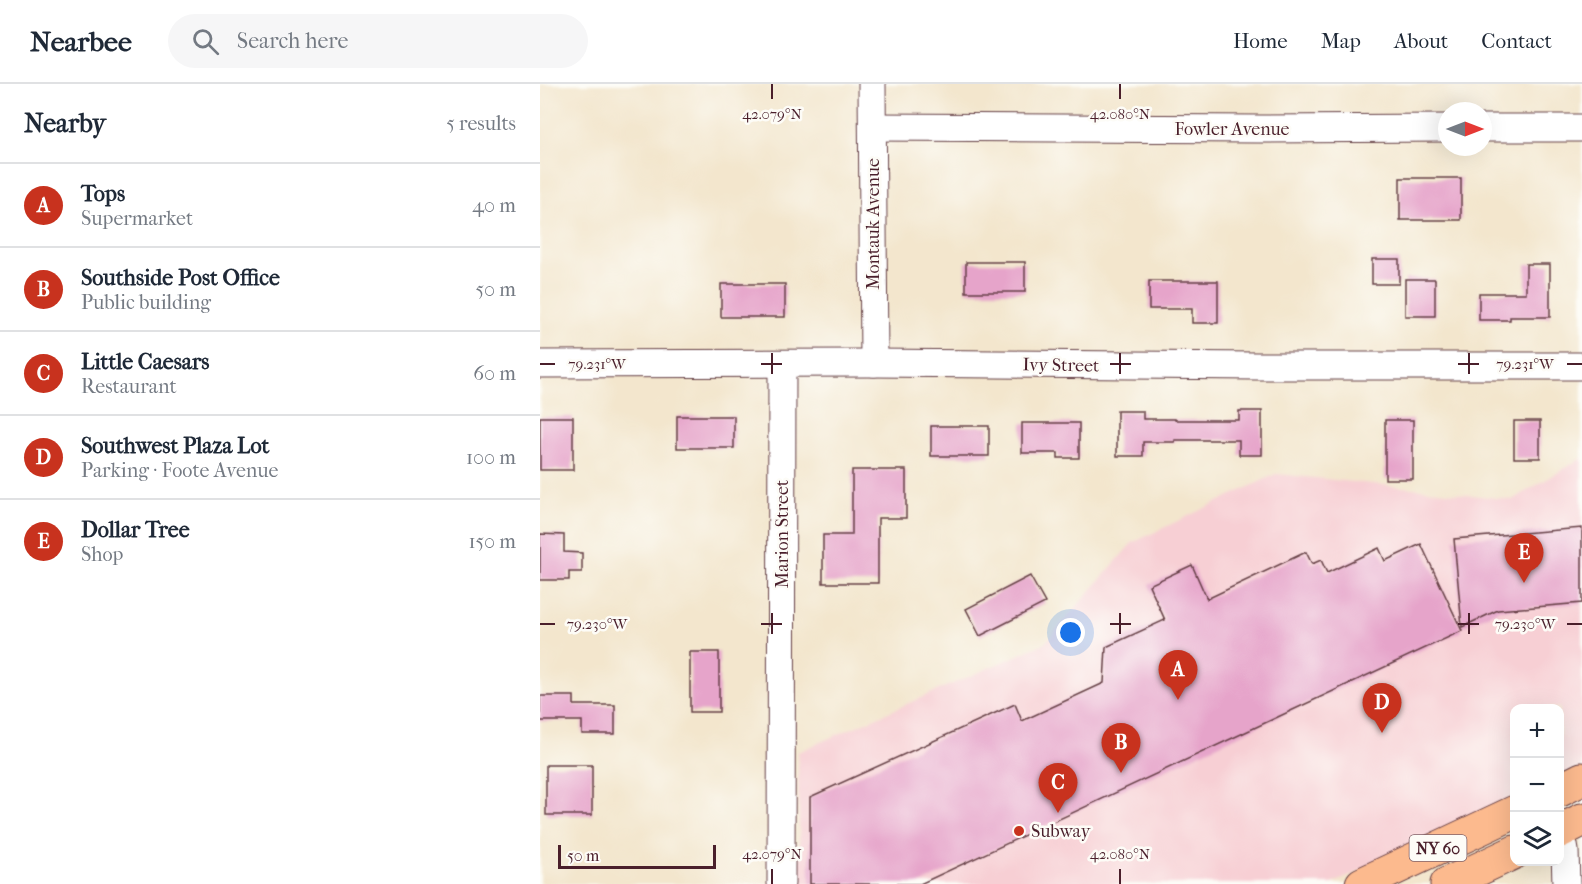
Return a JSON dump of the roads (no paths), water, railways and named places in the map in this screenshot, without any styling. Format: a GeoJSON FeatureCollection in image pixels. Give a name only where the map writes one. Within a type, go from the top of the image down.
{"type":"FeatureCollection","features":[{"type":"Feature","properties":{"kind":"highway"},"geometry":{"type":"LineString","coordinates":[[1564,788],[1582,779]]}},
{"type":"Feature","properties":{"kind":"highway","name":"NY 60"},"geometry":{"type":"LineString","coordinates":[[1362,884],[1510,814]]}},
{"type":"Feature","properties":{"kind":"highway","name":"NY 60"},"geometry":{"type":"LineString","coordinates":[[1467,880],[1510,855]]}},
{"type":"Feature","properties":{"kind":"street","name":"Montauk Avenue"},"geometry":{"type":"LineString","coordinates":[[872,84],[874,363]]}},
{"type":"Feature","properties":{"kind":"street","name":"Fowler Avenue"},"geometry":{"type":"LineString","coordinates":[[873,127],[1438,128]]}},
{"type":"Feature","properties":{"kind":"street"},"geometry":{"type":"LineString","coordinates":[[1492,128],[1582,128]]}},
{"type":"Feature","properties":{"kind":"street","name":"Ivy Street"},"geometry":{"type":"LineString","coordinates":[[540,364],[1582,366]]}},
{"type":"Feature","properties":{"kind":"street","name":"Marion Street"},"geometry":{"type":"LineString","coordinates":[[781,884],[782,364]]}},
{"type":"Feature","properties":{"kind":"street"},"geometry":{"type":"LineString","coordinates":[[1566,826],[1566,884]]}},
{"type":"Feature","properties":{"kind":"place","name":"Dollar Tree"},"geometry":{"type":"Point","coordinates":[1524,583]}},
{"type":"Feature","properties":{"kind":"place","name":"Tops"},"geometry":{"type":"Point","coordinates":[1178,700]}},
{"type":"Feature","properties":{"kind":"place","name":"Southwest Plaza Lot"},"geometry":{"type":"Point","coordinates":[1382,733]}},
{"type":"Feature","properties":{"kind":"place","name":"Southside Post Office"},"geometry":{"type":"Point","coordinates":[1121,773]}},
{"type":"Feature","properties":{"kind":"place","name":"Little Caesars"},"geometry":{"type":"Point","coordinates":[1058,813]}},
{"type":"Feature","properties":{"kind":"place","name":"Subway"},"geometry":{"type":"Point","coordinates":[1019,831]}}]}
